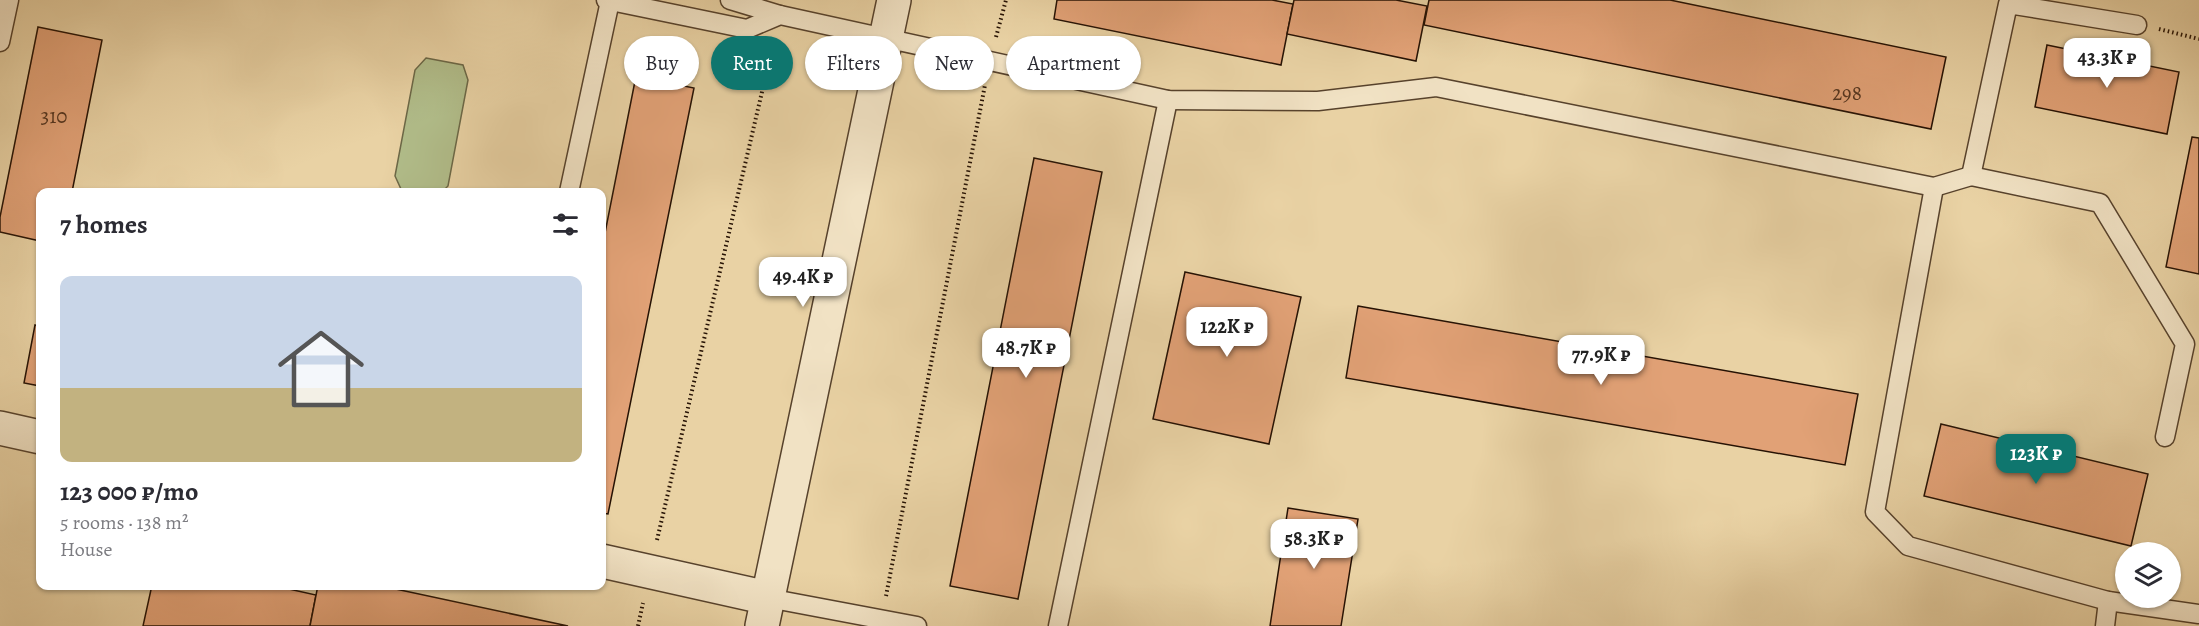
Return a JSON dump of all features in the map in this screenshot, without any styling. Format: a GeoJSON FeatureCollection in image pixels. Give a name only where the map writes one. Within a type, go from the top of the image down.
{"type":"FeatureCollection","features":[{"type":"Feature","properties":{"kind":"street"},"geometry":{"type":"LineString","coordinates":[[887,36],[894,0]]}},
{"type":"Feature","properties":{"kind":"street"},"geometry":{"type":"LineString","coordinates":[[606,562],[649,571],[765,612],[876,90]]}},
{"type":"Feature","properties":{"kind":"street"},"geometry":{"type":"LineString","coordinates":[[0,428],[36,436]]}},
{"type":"Feature","properties":{"kind":"lane"},"geometry":{"type":"LineString","coordinates":[[0,42],[9,0]]}},
{"type":"Feature","properties":{"kind":"lane"},"geometry":{"type":"LineString","coordinates":[[730,0],[780,15],[878,36]]}},
{"type":"Feature","properties":{"kind":"lane"},"geometry":{"type":"LineString","coordinates":[[570,188],[608,1],[747,29],[780,15]]}},
{"type":"Feature","properties":{"kind":"lane"},"geometry":{"type":"LineString","coordinates":[[1971,176],[2008,4],[2137,25]]}},
{"type":"Feature","properties":{"kind":"lane"},"geometry":{"type":"LineString","coordinates":[[994,62],[1168,100],[1318,101],[1436,87],[1934,187],[1971,176],[2100,203],[2185,344],[2165,437]]}},
{"type":"Feature","properties":{"kind":"lane"},"geometry":{"type":"LineString","coordinates":[[1058,626],[1168,100]]}},
{"type":"Feature","properties":{"kind":"lane"},"geometry":{"type":"LineString","coordinates":[[1934,187],[1875,512],[1908,546],[2108,601],[2199,614]]}},
{"type":"Feature","properties":{"kind":"lane"},"geometry":{"type":"LineString","coordinates":[[2105,626],[2108,601]]}},
{"type":"Feature","properties":{"kind":"lane"},"geometry":{"type":"LineString","coordinates":[[765,612],[882,619],[917,626]]}},
{"type":"Feature","properties":{"kind":"path"},"geometry":{"type":"LineString","coordinates":[[994,46],[1006,0]]}},
{"type":"Feature","properties":{"kind":"path"},"geometry":{"type":"LineString","coordinates":[[638,626],[780,15]]}},
{"type":"Feature","properties":{"kind":"path"},"geometry":{"type":"LineString","coordinates":[[2137,25],[2199,39]]}},
{"type":"Feature","properties":{"kind":"path"},"geometry":{"type":"LineString","coordinates":[[882,619],[984,90]]}},
{"type":"Feature","properties":{"kind":"green space"},"geometry":{"type":"Polygon","coordinates":[[[426,58],[463,65],[468,80],[446,188],[401,188],[395,176],[415,70],[426,58]]]}},
{"type":"Feature","properties":{"kind":"building"},"geometry":{"type":"Polygon","coordinates":[[[1057,0],[1272,0],[1293,4],[1281,65],[1054,19],[1057,0]]]}},
{"type":"Feature","properties":{"kind":"building"},"geometry":{"type":"Polygon","coordinates":[[[1294,0],[1396,0],[1427,6],[1416,61],[1287,34],[1294,0]]]}},
{"type":"Feature","properties":{"kind":"building"},"geometry":{"type":"Polygon","coordinates":[[[1429,0],[1670,0],[1946,57],[1931,129],[1424,25],[1429,0]]]}},
{"type":"Feature","properties":{"kind":"building"},"geometry":{"type":"Polygon","coordinates":[[[38,27],[102,40],[73,188],[36,188],[36,240],[0,232],[0,217],[38,27]]]}},
{"type":"Feature","properties":{"kind":"building"},"geometry":{"type":"Polygon","coordinates":[[[2047,45],[2179,72],[2167,134],[2035,107],[2047,45]]]}},
{"type":"Feature","properties":{"kind":"building"},"geometry":{"type":"Polygon","coordinates":[[[633,90],[694,90],[608,514],[606,514],[606,228],[633,90]]]}},
{"type":"Feature","properties":{"kind":"building"},"geometry":{"type":"Polygon","coordinates":[[[2192,137],[2199,138],[2199,274],[2166,267],[2192,137]]]}},
{"type":"Feature","properties":{"kind":"building"},"geometry":{"type":"Polygon","coordinates":[[[1034,158],[1102,172],[1018,599],[950,586],[1034,158]]]}},
{"type":"Feature","properties":{"kind":"building"},"geometry":{"type":"Polygon","coordinates":[[[1185,272],[1301,297],[1269,444],[1153,419],[1185,272]]]}},
{"type":"Feature","properties":{"kind":"building"},"geometry":{"type":"Polygon","coordinates":[[[1358,306],[1858,394],[1845,465],[1346,378],[1358,306]]]}},
{"type":"Feature","properties":{"kind":"building"},"geometry":{"type":"Polygon","coordinates":[[[35,325],[36,385],[24,383],[35,325]]]}},
{"type":"Feature","properties":{"kind":"building"},"geometry":{"type":"Polygon","coordinates":[[[1941,424],[2148,474],[2132,542],[2115,542],[1924,496],[1941,424]]]}},
{"type":"Feature","properties":{"kind":"building"},"geometry":{"type":"Polygon","coordinates":[[[1288,508],[1358,519],[1341,626],[1270,626],[1288,508]]]}},
{"type":"Feature","properties":{"kind":"building"},"geometry":{"type":"Polygon","coordinates":[[[151,590],[294,590],[316,595],[310,626],[143,626],[151,590]]]}},
{"type":"Feature","properties":{"kind":"building"},"geometry":{"type":"Polygon","coordinates":[[[317,590],[400,590],[568,626],[310,626],[317,590]]]}}]}
